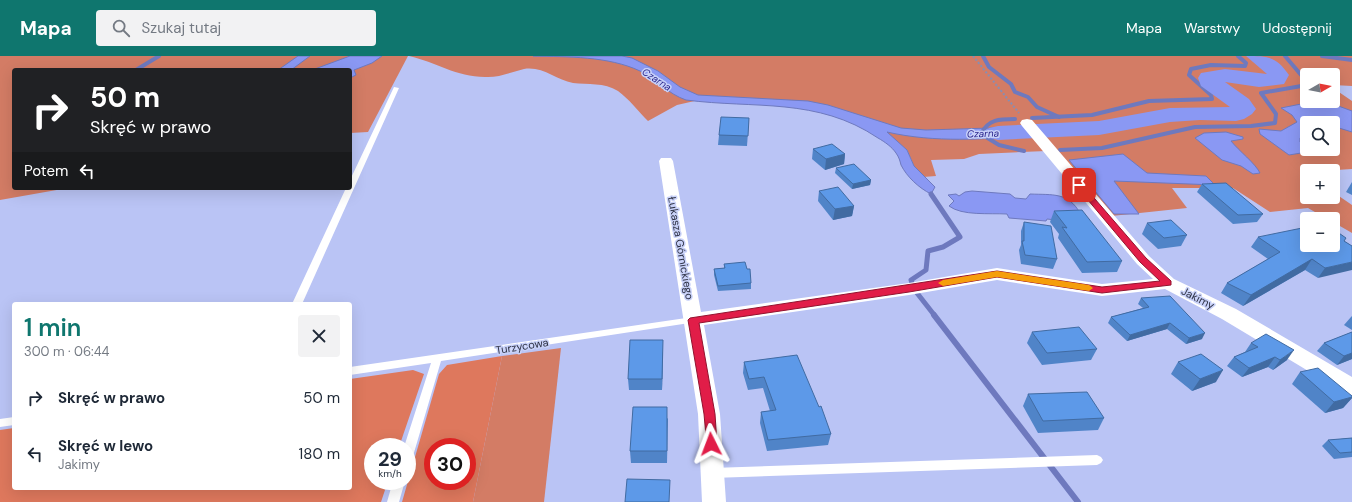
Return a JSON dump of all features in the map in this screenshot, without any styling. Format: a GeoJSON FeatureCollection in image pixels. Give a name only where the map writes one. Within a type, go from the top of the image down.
{"type":"FeatureCollection","features":[{"type":"Feature","properties":{"kind":"street","name":"Jakimy"},"geometry":{"type":"LineString","coordinates":[[1027,123],[1143,260],[1168,283],[1228,314],[1352,387]]}},
{"type":"Feature","properties":{"kind":"street","name":"Łukasza Górnickiego"},"geometry":{"type":"LineString","coordinates":[[666,161],[709,414],[714,502]]}},
{"type":"Feature","properties":{"kind":"street"},"geometry":{"type":"LineString","coordinates":[[693,320],[909,289],[997,274],[1102,290],[1168,283]]}},
{"type":"Feature","properties":{"kind":"lane"},"geometry":{"type":"LineString","coordinates":[[352,184],[396,88]]}},
{"type":"Feature","properties":{"kind":"lane"},"geometry":{"type":"LineString","coordinates":[[298,302],[349,190]]}},
{"type":"Feature","properties":{"kind":"lane","name":"Turzycowa"},"geometry":{"type":"LineString","coordinates":[[352,371],[693,320]]}},
{"type":"Feature","properties":{"kind":"lane"},"geometry":{"type":"LineString","coordinates":[[413,438],[437,358]]}},
{"type":"Feature","properties":{"kind":"lane"},"geometry":{"type":"LineString","coordinates":[[0,423],[12,421]]}},
{"type":"Feature","properties":{"kind":"lane"},"geometry":{"type":"LineString","coordinates":[[712,474],[1097,460]]}},
{"type":"Feature","properties":{"kind":"lane"},"geometry":{"type":"LineString","coordinates":[[393,502],[396,490]]}},
{"type":"Feature","properties":{"kind":"path"},"geometry":{"type":"LineString","coordinates":[[973,56],[1027,123]]}},
{"type":"Feature","properties":{"kind":"shaded area"},"geometry":{"type":"Polygon","coordinates":[[[0,56],[408,56],[368,132],[352,133],[352,68],[12,68],[12,190],[57,190],[0,200],[0,56]]]}},
{"type":"Feature","properties":{"kind":"shaded area"},"geometry":{"type":"Polygon","coordinates":[[[409,56],[1352,56],[1352,86],[1340,85],[1340,68],[1300,68],[1300,108],[1340,108],[1340,93],[1352,101],[1352,169],[1340,170],[1340,164],[1300,164],[1300,204],[1340,204],[1340,197],[1352,205],[1352,233],[1340,226],[1340,212],[1315,212],[1308,208],[1270,212],[1233,188],[1172,188],[1187,208],[1102,217],[1046,151],[979,154],[964,159],[931,160],[936,176],[923,177],[914,166],[907,150],[886,132],[804,104],[699,100],[677,105],[648,121],[622,94],[607,86],[573,83],[543,71],[531,69],[524,69],[495,77],[465,75],[409,56]]]}},
{"type":"Feature","properties":{"kind":"shaded area"},"geometry":{"type":"Polygon","coordinates":[[[561,348],[544,502],[473,502],[502,356],[561,348]]]}},
{"type":"Feature","properties":{"kind":"shaded area"},"geometry":{"type":"Polygon","coordinates":[[[502,356],[476,487],[476,438],[424,438],[424,490],[475,490],[473,502],[402,502],[405,490],[416,490],[416,454],[439,374],[447,365],[502,356]]]}},
{"type":"Feature","properties":{"kind":"shaded area"},"geometry":{"type":"Polygon","coordinates":[[[413,370],[424,374],[402,438],[364,438],[364,490],[385,490],[381,502],[0,502],[0,430],[12,428],[12,490],[352,490],[352,379],[413,370]]]}},
{"type":"Feature","properties":{"kind":"water"},"geometry":{"type":"Polygon","coordinates":[[[298,56],[310,56],[294,68],[281,68],[298,56]]]}},
{"type":"Feature","properties":{"kind":"water"},"geometry":{"type":"Polygon","coordinates":[[[350,56],[382,56],[372,63],[354,70],[356,75],[352,77],[352,68],[317,68],[350,56]]]}},
{"type":"Feature","properties":{"kind":"water"},"geometry":{"type":"Polygon","coordinates":[[[533,56],[622,56],[632,58],[658,71],[680,87],[698,95],[808,101],[828,105],[901,128],[926,130],[1024,127],[1032,136],[978,139],[941,139],[923,138],[887,132],[907,150],[914,166],[935,187],[931,194],[910,178],[901,165],[897,154],[888,145],[855,125],[832,116],[809,110],[785,107],[686,100],[673,94],[646,74],[615,62],[588,58],[533,56]]]}},
{"type":"Feature","properties":{"kind":"water"},"geometry":{"type":"Polygon","coordinates":[[[1300,104],[1300,108],[1340,108],[1340,107],[1352,111],[1352,132],[1340,128],[1340,116],[1300,116],[1300,153],[1289,155],[1260,134],[1259,129],[1281,131],[1297,122],[1292,115],[1281,108],[1300,104]]]}},
{"type":"Feature","properties":{"kind":"water"},"geometry":{"type":"Polygon","coordinates":[[[1226,132],[1243,137],[1243,139],[1231,141],[1260,173],[1253,174],[1241,166],[1222,160],[1195,138],[1204,133],[1226,132]]]}},
{"type":"Feature","properties":{"kind":"water"},"geometry":{"type":"Polygon","coordinates":[[[1123,154],[1147,173],[1206,176],[1215,185],[1114,181],[1139,214],[1114,214],[1069,160],[1123,154]]]}},
{"type":"Feature","properties":{"kind":"water"},"geometry":{"type":"Polygon","coordinates":[[[972,191],[1010,194],[1015,198],[1026,199],[1030,194],[1059,196],[1070,201],[1080,213],[1056,220],[1047,219],[1046,221],[1009,218],[1007,214],[968,213],[949,206],[954,201],[948,195],[956,194],[959,196],[965,192],[972,191]]]}},
{"type":"Feature","properties":{"kind":"building"},"geometry":{"type":"Polygon","coordinates":[[[721,117],[749,118],[748,136],[719,135],[721,117]]]}},
{"type":"Feature","properties":{"kind":"building"},"geometry":{"type":"Polygon","coordinates":[[[832,144],[845,154],[826,159],[813,149],[832,144]]]}},
{"type":"Feature","properties":{"kind":"building"},"geometry":{"type":"Polygon","coordinates":[[[854,164],[871,180],[853,184],[836,168],[854,164]]]}},
{"type":"Feature","properties":{"kind":"building"},"geometry":{"type":"Polygon","coordinates":[[[1226,183],[1263,214],[1238,215],[1202,184],[1226,183]]]}},
{"type":"Feature","properties":{"kind":"building"},"geometry":{"type":"Polygon","coordinates":[[[838,187],[854,206],[835,209],[819,191],[838,187]]]}},
{"type":"Feature","properties":{"kind":"building"},"geometry":{"type":"Polygon","coordinates":[[[1082,210],[1122,261],[1087,262],[1062,227],[1067,228],[1054,211],[1082,210]]]}},
{"type":"Feature","properties":{"kind":"building"},"geometry":{"type":"Polygon","coordinates":[[[1171,220],[1187,235],[1164,238],[1147,223],[1171,220]]]}},
{"type":"Feature","properties":{"kind":"building"},"geometry":{"type":"Polygon","coordinates":[[[1024,222],[1051,226],[1057,259],[1025,255],[1022,241],[1024,241],[1024,222]]]}},
{"type":"Feature","properties":{"kind":"building"},"geometry":{"type":"Polygon","coordinates":[[[1300,228],[1300,252],[1340,252],[1340,234],[1346,238],[1344,241],[1352,246],[1352,262],[1325,268],[1312,259],[1251,295],[1227,283],[1280,252],[1258,237],[1300,228]]]}},
{"type":"Feature","properties":{"kind":"building"},"geometry":{"type":"Polygon","coordinates":[[[745,262],[747,269],[750,269],[751,283],[718,286],[714,269],[725,268],[724,264],[745,262]]]}},
{"type":"Feature","properties":{"kind":"building"},"geometry":{"type":"Polygon","coordinates":[[[1170,296],[1205,333],[1189,338],[1170,323],[1130,335],[1111,317],[1149,307],[1141,298],[1170,296]]]}},
{"type":"Feature","properties":{"kind":"building"},"geometry":{"type":"Polygon","coordinates":[[[1079,327],[1097,349],[1047,353],[1032,332],[1079,327]]]}},
{"type":"Feature","properties":{"kind":"building"},"geometry":{"type":"Polygon","coordinates":[[[1352,332],[1352,353],[1344,356],[1324,343],[1352,332]]]}},
{"type":"Feature","properties":{"kind":"building"},"geometry":{"type":"Polygon","coordinates":[[[1266,334],[1294,350],[1280,360],[1275,357],[1249,368],[1234,357],[1258,347],[1251,343],[1266,334]]]}},
{"type":"Feature","properties":{"kind":"building"},"geometry":{"type":"Polygon","coordinates":[[[630,340],[663,340],[662,379],[628,379],[630,340]]]}},
{"type":"Feature","properties":{"kind":"building"},"geometry":{"type":"Polygon","coordinates":[[[1201,354],[1223,370],[1200,379],[1178,362],[1201,354]]]}},
{"type":"Feature","properties":{"kind":"building"},"geometry":{"type":"Polygon","coordinates":[[[797,355],[819,407],[821,406],[831,434],[768,440],[761,412],[776,410],[764,377],[749,379],[744,362],[797,355]]]}},
{"type":"Feature","properties":{"kind":"building"},"geometry":{"type":"Polygon","coordinates":[[[1318,368],[1352,397],[1334,402],[1300,372],[1318,368]]]}},
{"type":"Feature","properties":{"kind":"building"},"geometry":{"type":"Polygon","coordinates":[[[1087,392],[1104,418],[1043,421],[1028,394],[1087,392]]]}},
{"type":"Feature","properties":{"kind":"building"},"geometry":{"type":"Polygon","coordinates":[[[633,407],[667,407],[667,451],[630,451],[633,407]]]}},
{"type":"Feature","properties":{"kind":"building"},"geometry":{"type":"Polygon","coordinates":[[[1352,438],[1352,452],[1340,453],[1328,440],[1352,438]]]}},
{"type":"Feature","properties":{"kind":"building"},"geometry":{"type":"Polygon","coordinates":[[[627,479],[670,480],[669,502],[625,502],[627,479]]]}},
{"type":"Feature","properties":{"kind":"waterway"},"geometry":{"type":"LineString","coordinates":[[139,68],[159,56]]}},
{"type":"Feature","properties":{"kind":"waterway"},"geometry":{"type":"LineString","coordinates":[[983,56],[989,67],[1011,84],[1015,92],[1028,97],[1037,107],[1058,117]]}},
{"type":"Feature","properties":{"kind":"waterway"},"geometry":{"type":"LineString","coordinates":[[1058,117],[1092,115],[1149,101],[1212,99],[1211,95],[1189,75],[1191,69],[1211,65],[1245,66],[1246,63],[1238,56]]}},
{"type":"Feature","properties":{"kind":"waterway","name":"Czarna"},"geometry":{"type":"LineString","coordinates":[[998,133],[1099,128],[1170,115],[1200,113],[1236,114],[1244,109],[1241,104],[1209,81],[1209,78],[1225,76],[1259,81],[1276,79],[1278,75],[1275,70],[1256,56]]}},
{"type":"Feature","properties":{"kind":"waterway"},"geometry":{"type":"LineString","coordinates":[[1285,56],[1300,74]]}},
{"type":"Feature","properties":{"kind":"waterway"},"geometry":{"type":"LineString","coordinates":[[1322,56],[1352,60]]}},
{"type":"Feature","properties":{"kind":"waterway"},"geometry":{"type":"LineString","coordinates":[[1060,150],[1102,148],[1195,127],[1251,126],[1275,123],[1276,114],[1261,93],[1300,86]]}},
{"type":"Feature","properties":{"kind":"waterway"},"geometry":{"type":"LineString","coordinates":[[1032,118],[1058,117]]}},
{"type":"Feature","properties":{"kind":"waterway","name":"Czarna"},"geometry":{"type":"LineString","coordinates":[[1015,119],[995,121],[987,125],[981,134],[999,145],[1024,151]]}},
{"type":"Feature","properties":{"kind":"waterway"},"geometry":{"type":"LineString","coordinates":[[912,283],[911,280],[926,270],[928,251],[943,247],[960,237],[931,194]]}},
{"type":"Feature","properties":{"kind":"waterway"},"geometry":{"type":"LineString","coordinates":[[917,293],[935,316]]}},
{"type":"Feature","properties":{"kind":"waterway"},"geometry":{"type":"LineString","coordinates":[[934,315],[1078,502]]}},
{"type":"Feature","properties":{"kind":"slow traffic"},"geometry":{"type":"LineString","coordinates":[[943,283],[997,274],[1089,288]]}},
{"type":"Feature","properties":{"kind":"route"},"geometry":{"type":"LineString","coordinates":[[711,444],[709,414],[693,320],[909,289],[997,274],[1102,290],[1168,283],[1143,260],[1079,185]]}}]}
